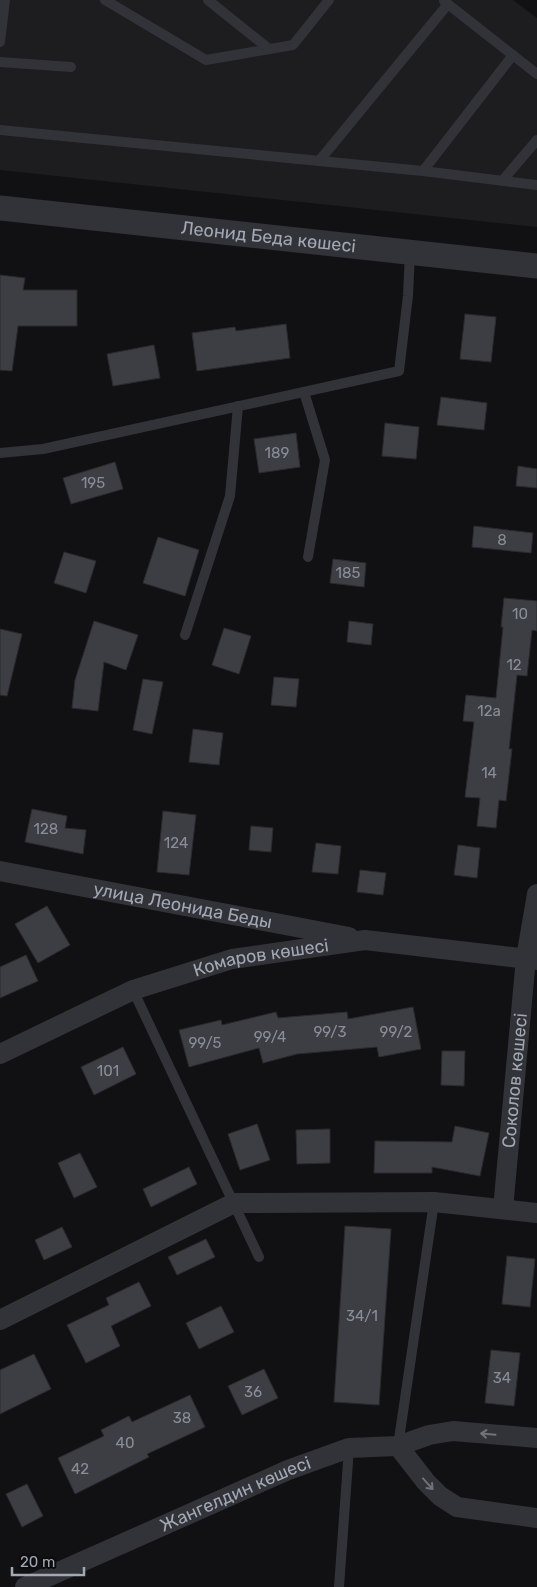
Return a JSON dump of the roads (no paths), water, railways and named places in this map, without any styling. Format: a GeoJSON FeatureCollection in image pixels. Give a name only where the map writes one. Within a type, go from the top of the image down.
{"type":"FeatureCollection","features":[{"type":"Feature","properties":{"kind":"street","name":"Леонид Беда көшесі"},"geometry":{"type":"LineString","coordinates":[[0,208],[537,266]]}},
{"type":"Feature","properties":{"kind":"street","name":"улица Леонида Беды"},"geometry":{"type":"LineString","coordinates":[[0,871],[365,940]]}},
{"type":"Feature","properties":{"kind":"street","name":"Соколов көшесі"},"geometry":{"type":"LineString","coordinates":[[503,1209],[532,959],[537,894]]}},
{"type":"Feature","properties":{"kind":"street","name":"Комаров көшесі"},"geometry":{"type":"LineString","coordinates":[[0,1054],[133,990],[232,959],[365,940],[532,959]]}},
{"type":"Feature","properties":{"kind":"street"},"geometry":{"type":"LineString","coordinates":[[0,1320],[234,1204],[434,1202],[537,1213]]}},
{"type":"Feature","properties":{"kind":"street","name":"Жангелдин көшесі"},"geometry":{"type":"LineString","coordinates":[[25,1587],[288,1470],[349,1448],[398,1446],[429,1435],[453,1431],[537,1438]]}},
{"type":"Feature","properties":{"kind":"street"},"geometry":{"type":"LineString","coordinates":[[398,1446],[426,1482],[440,1496],[457,1508],[537,1518]]}},
{"type":"Feature","properties":{"kind":"lane"},"geometry":{"type":"LineString","coordinates":[[0,42],[5,0]]}},
{"type":"Feature","properties":{"kind":"lane"},"geometry":{"type":"LineString","coordinates":[[105,0],[206,60],[293,45],[328,0]]}},
{"type":"Feature","properties":{"kind":"lane"},"geometry":{"type":"LineString","coordinates":[[208,0],[269,49]]}},
{"type":"Feature","properties":{"kind":"lane"},"geometry":{"type":"LineString","coordinates":[[319,161],[445,2],[537,74]]}},
{"type":"Feature","properties":{"kind":"lane"},"geometry":{"type":"LineString","coordinates":[[424,171],[513,55]]}},
{"type":"Feature","properties":{"kind":"lane"},"geometry":{"type":"LineString","coordinates":[[0,62],[71,67]]}},
{"type":"Feature","properties":{"kind":"lane"},"geometry":{"type":"LineString","coordinates":[[0,130],[424,171],[537,185]]}},
{"type":"Feature","properties":{"kind":"lane"},"geometry":{"type":"LineString","coordinates":[[502,181],[537,140]]}},
{"type":"Feature","properties":{"kind":"lane"},"geometry":{"type":"LineString","coordinates":[[0,453],[42,449],[399,371],[408,296],[410,252]]}},
{"type":"Feature","properties":{"kind":"lane"},"geometry":{"type":"LineString","coordinates":[[304,392],[325,460],[308,557]]}},
{"type":"Feature","properties":{"kind":"lane"},"geometry":{"type":"LineString","coordinates":[[185,636],[230,496],[238,406]]}},
{"type":"Feature","properties":{"kind":"lane"},"geometry":{"type":"LineString","coordinates":[[133,990],[259,1257]]}},
{"type":"Feature","properties":{"kind":"lane"},"geometry":{"type":"LineString","coordinates":[[398,1446],[434,1202]]}},
{"type":"Feature","properties":{"kind":"lane"},"geometry":{"type":"LineString","coordinates":[[340,1587],[349,1448]]}}]}
